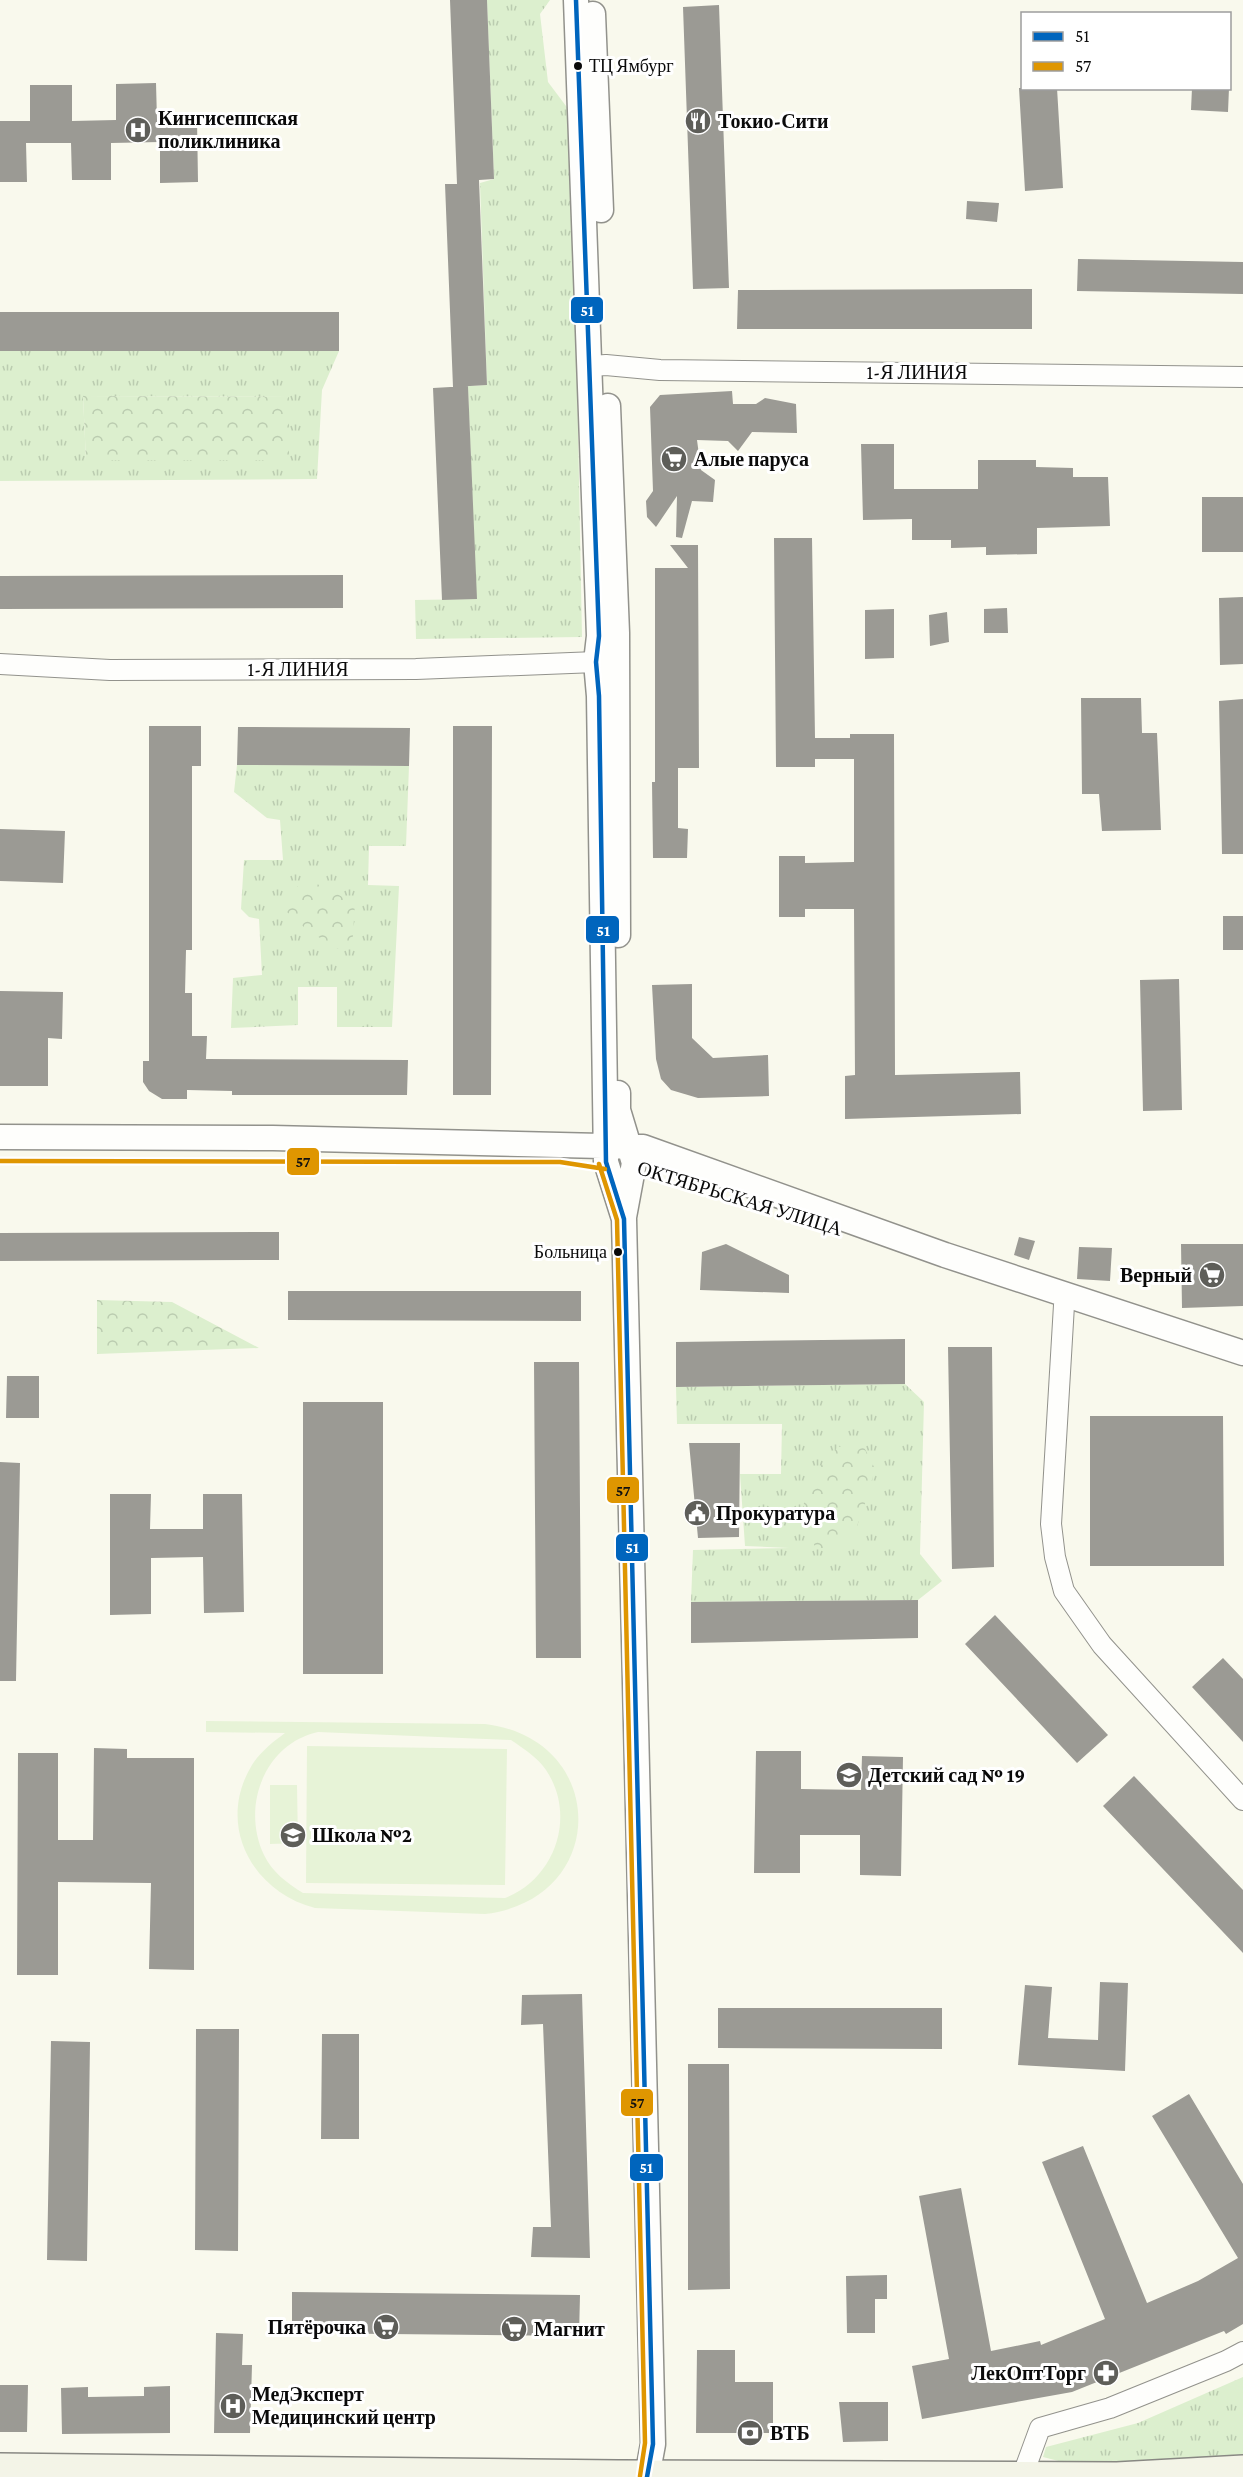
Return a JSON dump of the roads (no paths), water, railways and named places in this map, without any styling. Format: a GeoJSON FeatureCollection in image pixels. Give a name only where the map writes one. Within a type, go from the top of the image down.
{"type":"FeatureCollection","features":[{"type":"Feature","properties":{"kind":"main road"},"geometry":{"type":"LineString","coordinates":[[0,2467],[647,2475],[1023,2476],[1117,2476],[1243,2469]]}},
{"type":"Feature","properties":{"kind":"main road"},"geometry":{"type":"LineString","coordinates":[[0,2477],[35,2477]]}},
{"type":"Feature","properties":{"kind":"street"},"geometry":{"type":"LineString","coordinates":[[576,0],[617,633],[619,1154]]}},
{"type":"Feature","properties":{"kind":"street"},"geometry":{"type":"LineString","coordinates":[[593,0],[599,365],[599,636],[596,662],[624,1220],[653,2444],[647,2475]]}},
{"type":"Feature","properties":{"kind":"street","name":"1-Я ЛИНИЯ"},"geometry":{"type":"LineString","coordinates":[[599,365],[660,370],[1243,377]]}},
{"type":"Feature","properties":{"kind":"street","name":"1-Я ЛИНИЯ"},"geometry":{"type":"LineString","coordinates":[[0,664],[110,670],[423,669],[596,662]]}},
{"type":"Feature","properties":{"kind":"street"},"geometry":{"type":"LineString","coordinates":[[0,1137],[273,1138],[619,1154],[643,1147],[945,1255],[1243,1353]]}},
{"type":"Feature","properties":{"kind":"street","name":"ОКТЯБРЬСКАЯ УЛИЦА"},"geometry":{"type":"LineString","coordinates":[[0,1153],[619,1154],[1243,1367]]}},
{"type":"Feature","properties":{"kind":"street"},"geometry":{"type":"LineString","coordinates":[[1064,1305],[1051,1524],[1055,1557],[1064,1591],[1102,1645],[1243,1800]]}},
{"type":"Feature","properties":{"kind":"street"},"geometry":{"type":"LineString","coordinates":[[1023,2476],[1040,2428],[1110,2408],[1243,2352]]}},
{"type":"Feature","properties":{"kind":"place","name":"ТЦ Ямбург"},"geometry":{"type":"Point","coordinates":[578,66]}},
{"type":"Feature","properties":{"kind":"place","name":"Токио-Сити"},"geometry":{"type":"Point","coordinates":[698,121]}},
{"type":"Feature","properties":{"kind":"place","name":"Кингисеппская поликлиника"},"geometry":{"type":"Point","coordinates":[138,130]}},
{"type":"Feature","properties":{"kind":"place","name":"Алые паруса"},"geometry":{"type":"Point","coordinates":[674,459]}},
{"type":"Feature","properties":{"kind":"place","name":"Больница"},"geometry":{"type":"Point","coordinates":[618,1252]}},
{"type":"Feature","properties":{"kind":"place","name":"Верный"},"geometry":{"type":"Point","coordinates":[1212,1275]}},
{"type":"Feature","properties":{"kind":"place","name":"Прокуратура"},"geometry":{"type":"Point","coordinates":[697,1513]}},
{"type":"Feature","properties":{"kind":"place","name":"Детский сад № 19"},"geometry":{"type":"Point","coordinates":[849,1775]}},
{"type":"Feature","properties":{"kind":"place","name":"Школа №2"},"geometry":{"type":"Point","coordinates":[293,1835]}},
{"type":"Feature","properties":{"kind":"place","name":"Пятёрочка"},"geometry":{"type":"Point","coordinates":[386,2327]}},
{"type":"Feature","properties":{"kind":"place","name":"Магнит"},"geometry":{"type":"Point","coordinates":[514,2329]}},
{"type":"Feature","properties":{"kind":"place","name":"ЛекОптТорг"},"geometry":{"type":"Point","coordinates":[1106,2373]}},
{"type":"Feature","properties":{"kind":"place","name":"МедЭксперт Медицинский центр"},"geometry":{"type":"Point","coordinates":[233,2406]}},
{"type":"Feature","properties":{"kind":"place","name":"ВТБ"},"geometry":{"type":"Point","coordinates":[750,2433]}}]}
